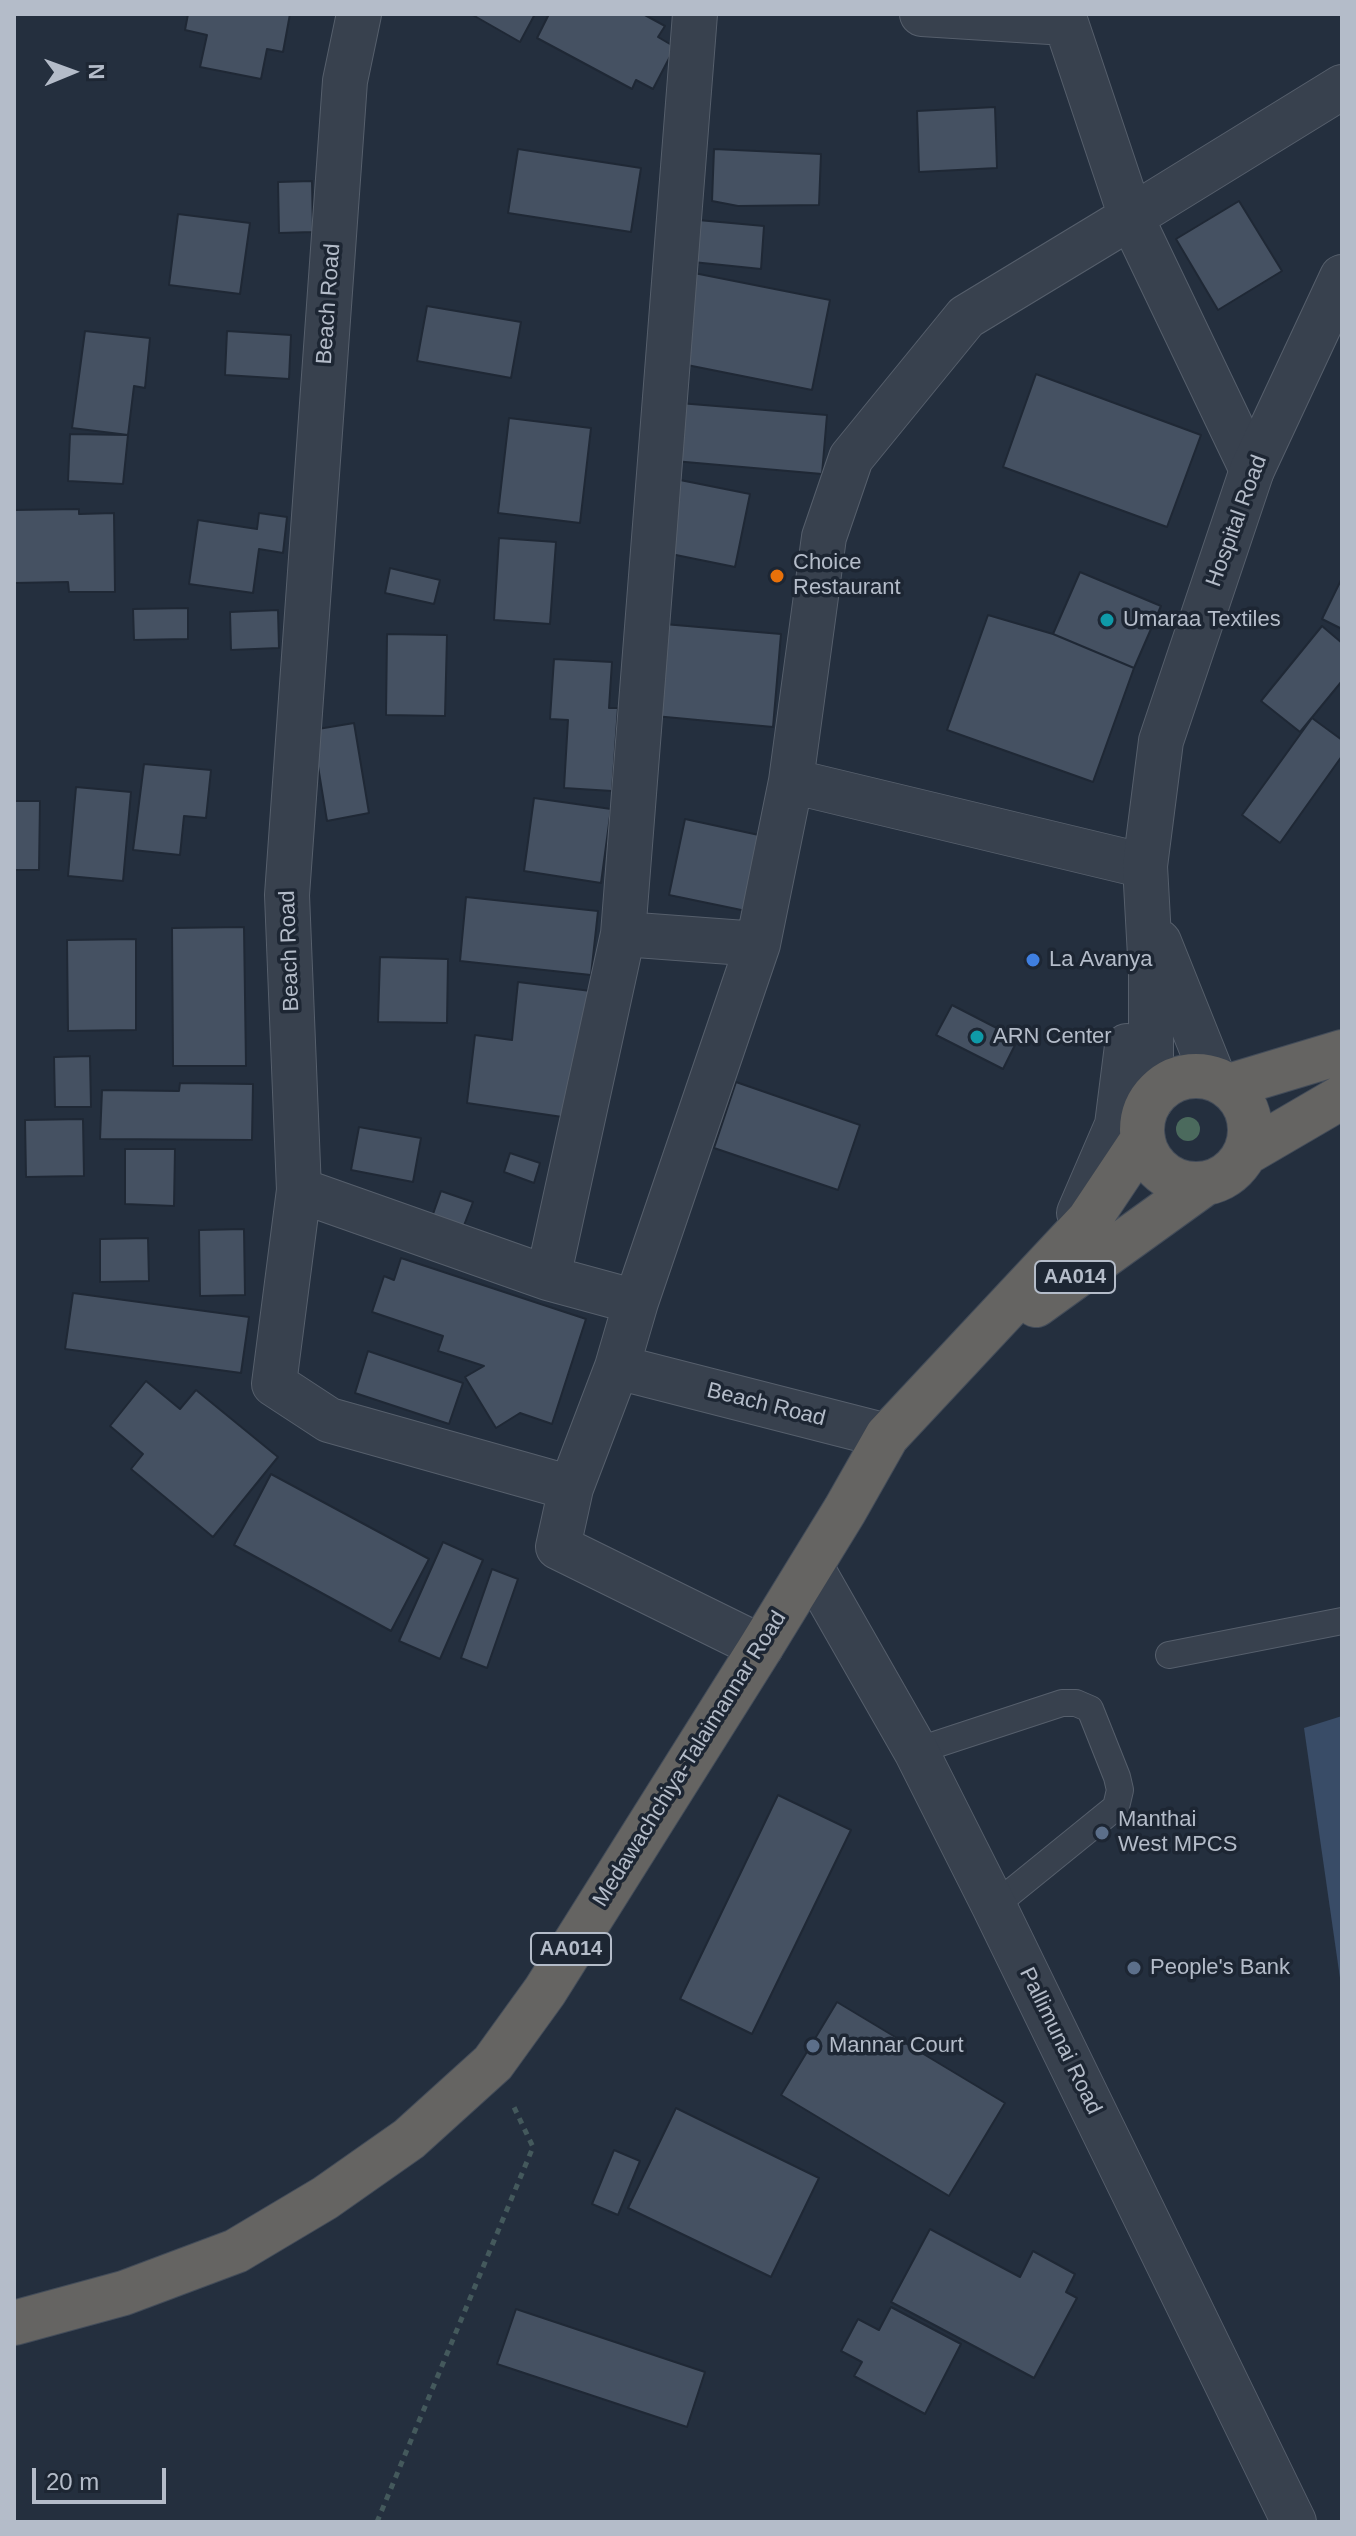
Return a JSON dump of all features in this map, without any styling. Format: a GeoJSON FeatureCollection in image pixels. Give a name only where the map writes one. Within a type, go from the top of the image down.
{"type":"FeatureCollection","features":[{"type":"Feature","properties":{"kind":"highway"},"geometry":{"type":"LineString","coordinates":[[1221,1082],[1342,1052]]}},
{"type":"Feature","properties":{"kind":"highway"},"geometry":{"type":"LineString","coordinates":[[1199,1075],[1221,1082],[1242,1100],[1249,1116],[1250,1135],[1246,1153],[1235,1169],[1219,1179],[1204,1184],[1186,1184],[1164,1174],[1151,1160],[1147,1119],[1163,1086],[1180,1077],[1199,1075]]}},
{"type":"Feature","properties":{"kind":"highway"},"geometry":{"type":"LineString","coordinates":[[1246,1153],[1342,1097]]}},
{"type":"Feature","properties":{"kind":"highway","name":"Medawachchiya-Talaimannar Road"},"geometry":{"type":"LineString","coordinates":[[14,2323],[124,2293],[236,2251],[325,2198],[409,2139],[493,2063],[545,1991],[811,1567],[887,1436],[1089,1220],[1147,1119]]}},
{"type":"Feature","properties":{"kind":"highway","name":"AA014"},"geometry":{"type":"LineString","coordinates":[[946,1370],[1204,1184]]}},
{"type":"Feature","properties":{"kind":"street","name":"Beach Road"},"geometry":{"type":"LineString","coordinates":[[359,14],[345,81],[287,895],[299,1190],[274,1384],[329,1420],[571,1488]]}},
{"type":"Feature","properties":{"kind":"street"},"geometry":{"type":"LineString","coordinates":[[548,1278],[623,934],[695,14]]}},
{"type":"Feature","properties":{"kind":"street"},"geometry":{"type":"LineString","coordinates":[[922,14],[1072,18],[1131,217],[1252,470]]}},
{"type":"Feature","properties":{"kind":"street"},"geometry":{"type":"LineString","coordinates":[[761,1647],[558,1547],[571,1488],[617,1367],[636,1302],[758,944],[791,781],[824,537],[851,458],[966,317],[1342,87]]}},
{"type":"Feature","properties":{"kind":"street","name":"Hospital Road"},"geometry":{"type":"LineString","coordinates":[[1147,1119],[1149,918],[1145,866],[1161,741],[1252,470],[1342,277]]}},
{"type":"Feature","properties":{"kind":"street"},"geometry":{"type":"LineString","coordinates":[[791,781],[1145,866]]}},
{"type":"Feature","properties":{"kind":"street"},"geometry":{"type":"LineString","coordinates":[[1149,918],[1221,1082]]}},
{"type":"Feature","properties":{"kind":"street","name":"Hospital Road"},"geometry":{"type":"LineString","coordinates":[[1059,1252],[1088,1197],[1117,1125],[1133,991],[1149,918]]}},
{"type":"Feature","properties":{"kind":"street"},"geometry":{"type":"LineString","coordinates":[[623,934],[758,944]]}},
{"type":"Feature","properties":{"kind":"street"},"geometry":{"type":"LineString","coordinates":[[299,1190],[548,1278],[636,1302]]}},
{"type":"Feature","properties":{"kind":"street","name":"Beach Road"},"geometry":{"type":"LineString","coordinates":[[617,1367],[887,1436]]}},
{"type":"Feature","properties":{"kind":"street","name":"Pallimunai Road"},"geometry":{"type":"LineString","coordinates":[[811,1567],[916,1751],[1294,2522]]}},
{"type":"Feature","properties":{"kind":"lane"},"geometry":{"type":"LineString","coordinates":[[1169,1655],[1342,1621]]}},
{"type":"Feature","properties":{"kind":"lane"},"geometry":{"type":"LineString","coordinates":[[916,1751],[1062,1703],[1076,1703],[1090,1709],[1117,1777],[1120,1790],[1116,1807],[994,1906]]}},
{"type":"Feature","properties":{"kind":"path"},"geometry":{"type":"LineString","coordinates":[[377,2522],[533,2147],[493,2063]]}},
{"type":"Feature","properties":{"kind":"water"},"geometry":{"type":"Polygon","coordinates":[[[1342,1716],[1342,1980],[1304,1728],[1342,1716]]]}},
{"type":"Feature","properties":{"kind":"building"},"geometry":{"type":"Polygon","coordinates":[[[188,14],[290,14],[283,52],[267,49],[261,79],[200,67],[207,35],[185,30],[188,14]]]}},
{"type":"Feature","properties":{"kind":"building"},"geometry":{"type":"Polygon","coordinates":[[[471,14],[535,14],[520,42],[471,14]]]}},
{"type":"Feature","properties":{"kind":"building"},"geometry":{"type":"Polygon","coordinates":[[[549,14],[643,14],[665,26],[658,37],[675,47],[653,89],[636,80],[632,89],[537,38],[549,14]]]}},
{"type":"Feature","properties":{"kind":"building"},"geometry":{"type":"Polygon","coordinates":[[[995,107],[997,168],[919,172],[917,111],[995,107]]]}},
{"type":"Feature","properties":{"kind":"building"},"geometry":{"type":"Polygon","coordinates":[[[518,149],[641,168],[631,232],[508,213],[518,149]]]}},
{"type":"Feature","properties":{"kind":"building"},"geometry":{"type":"Polygon","coordinates":[[[714,149],[821,154],[819,205],[738,206],[712,201],[714,149]]]}},
{"type":"Feature","properties":{"kind":"building"},"geometry":{"type":"Polygon","coordinates":[[[312,181],[313,232],[279,233],[278,182],[312,181]]]}},
{"type":"Feature","properties":{"kind":"building"},"geometry":{"type":"Polygon","coordinates":[[[1239,201],[1282,271],[1218,310],[1176,239],[1239,201]]]}},
{"type":"Feature","properties":{"kind":"building"},"geometry":{"type":"Polygon","coordinates":[[[178,214],[250,223],[240,294],[169,285],[178,214]]]}},
{"type":"Feature","properties":{"kind":"building"},"geometry":{"type":"Polygon","coordinates":[[[687,219],[764,226],[761,269],[683,261],[687,219]]]}},
{"type":"Feature","properties":{"kind":"building"},"geometry":{"type":"Polygon","coordinates":[[[694,273],[830,300],[812,390],[677,363],[694,273]]]}},
{"type":"Feature","properties":{"kind":"building"},"geometry":{"type":"Polygon","coordinates":[[[427,306],[521,322],[511,378],[417,361],[427,306]]]}},
{"type":"Feature","properties":{"kind":"building"},"geometry":{"type":"Polygon","coordinates":[[[85,331],[150,338],[145,388],[134,386],[128,435],[72,428],[85,331]]]}},
{"type":"Feature","properties":{"kind":"building"},"geometry":{"type":"Polygon","coordinates":[[[227,331],[291,335],[289,379],[225,375],[227,331]]]}},
{"type":"Feature","properties":{"kind":"building"},"geometry":{"type":"Polygon","coordinates":[[[1036,374],[1201,435],[1167,527],[1003,467],[1036,374]]]}},
{"type":"Feature","properties":{"kind":"building"},"geometry":{"type":"Polygon","coordinates":[[[679,403],[827,415],[822,474],[674,461],[679,403]]]}},
{"type":"Feature","properties":{"kind":"building"},"geometry":{"type":"Polygon","coordinates":[[[509,418],[591,428],[580,523],[498,513],[509,418]]]}},
{"type":"Feature","properties":{"kind":"building"},"geometry":{"type":"Polygon","coordinates":[[[70,434],[128,435],[123,484],[68,481],[70,434]]]}},
{"type":"Feature","properties":{"kind":"building"},"geometry":{"type":"Polygon","coordinates":[[[675,479],[750,494],[735,567],[661,552],[675,479]]]}},
{"type":"Feature","properties":{"kind":"building"},"geometry":{"type":"Polygon","coordinates":[[[79,509],[79,514],[114,513],[115,592],[69,592],[68,582],[14,583],[14,510],[79,509]]]}},
{"type":"Feature","properties":{"kind":"building"},"geometry":{"type":"Polygon","coordinates":[[[259,513],[287,517],[283,553],[259,549],[253,593],[189,584],[198,520],[257,529],[259,513]]]}},
{"type":"Feature","properties":{"kind":"building"},"geometry":{"type":"Polygon","coordinates":[[[499,538],[556,542],[550,624],[494,620],[499,538]]]}},
{"type":"Feature","properties":{"kind":"building"},"geometry":{"type":"Polygon","coordinates":[[[390,568],[440,580],[434,604],[385,593],[390,568]]]}},
{"type":"Feature","properties":{"kind":"building","name":"Umaraa Textiles"},"geometry":{"type":"Polygon","coordinates":[[[1080,572],[1161,606],[1134,668],[1053,634],[1080,572]]]}},
{"type":"Feature","properties":{"kind":"building"},"geometry":{"type":"Polygon","coordinates":[[[1342,578],[1342,629],[1322,619],[1342,578]]]}},
{"type":"Feature","properties":{"kind":"building"},"geometry":{"type":"Polygon","coordinates":[[[188,608],[188,639],[134,640],[133,609],[188,608]]]}},
{"type":"Feature","properties":{"kind":"building"},"geometry":{"type":"Polygon","coordinates":[[[278,610],[279,648],[231,650],[230,612],[278,610]]]}},
{"type":"Feature","properties":{"kind":"building"},"geometry":{"type":"Polygon","coordinates":[[[988,615],[1053,634],[1134,668],[1093,782],[947,730],[988,615]]]}},
{"type":"Feature","properties":{"kind":"building"},"geometry":{"type":"Polygon","coordinates":[[[652,623],[781,634],[773,727],[644,715],[652,623]]]}},
{"type":"Feature","properties":{"kind":"building"},"geometry":{"type":"Polygon","coordinates":[[[1322,626],[1342,643],[1342,681],[1300,732],[1261,701],[1322,626]]]}},
{"type":"Feature","properties":{"kind":"building"},"geometry":{"type":"Polygon","coordinates":[[[387,634],[447,635],[445,716],[386,715],[387,634]]]}},
{"type":"Feature","properties":{"kind":"building"},"geometry":{"type":"Polygon","coordinates":[[[554,659],[612,662],[609,708],[618,708],[612,791],[564,788],[568,720],[550,719],[554,659]]]}},
{"type":"Feature","properties":{"kind":"building"},"geometry":{"type":"Polygon","coordinates":[[[1312,718],[1342,740],[1342,756],[1280,843],[1242,815],[1312,718]]]}},
{"type":"Feature","properties":{"kind":"building"},"geometry":{"type":"Polygon","coordinates":[[[354,723],[369,813],[327,821],[312,730],[354,723]]]}},
{"type":"Feature","properties":{"kind":"building"},"geometry":{"type":"Polygon","coordinates":[[[144,764],[211,770],[206,818],[184,816],[180,855],[133,850],[144,764]]]}},
{"type":"Feature","properties":{"kind":"building"},"geometry":{"type":"Polygon","coordinates":[[[76,787],[131,792],[123,881],[68,876],[76,787]]]}},
{"type":"Feature","properties":{"kind":"building"},"geometry":{"type":"Polygon","coordinates":[[[534,798],[611,809],[601,883],[524,871],[534,798]]]}},
{"type":"Feature","properties":{"kind":"building"},"geometry":{"type":"Polygon","coordinates":[[[14,801],[40,801],[39,870],[14,870],[14,801]]]}},
{"type":"Feature","properties":{"kind":"building"},"geometry":{"type":"Polygon","coordinates":[[[685,819],[768,837],[751,912],[669,895],[685,819]]]}},
{"type":"Feature","properties":{"kind":"building"},"geometry":{"type":"Polygon","coordinates":[[[466,897],[598,911],[591,975],[460,961],[466,897]]]}},
{"type":"Feature","properties":{"kind":"building"},"geometry":{"type":"Polygon","coordinates":[[[244,927],[246,1066],[173,1066],[172,928],[244,927]]]}},
{"type":"Feature","properties":{"kind":"building"},"geometry":{"type":"Polygon","coordinates":[[[136,939],[136,1030],[68,1031],[67,940],[136,939]]]}},
{"type":"Feature","properties":{"kind":"building"},"geometry":{"type":"Polygon","coordinates":[[[380,957],[448,959],[447,1023],[378,1022],[380,957]]]}},
{"type":"Feature","properties":{"kind":"building"},"geometry":{"type":"Polygon","coordinates":[[[518,982],[591,991],[576,1119],[467,1103],[475,1035],[512,1040],[518,982]]]}},
{"type":"Feature","properties":{"kind":"building","name":"ARN Center"},"geometry":{"type":"Polygon","coordinates":[[[952,1005],[1018,1039],[1003,1069],[936,1035],[952,1005]]]}},
{"type":"Feature","properties":{"kind":"building"},"geometry":{"type":"Polygon","coordinates":[[[90,1056],[91,1107],[55,1107],[54,1057],[90,1056]]]}},
{"type":"Feature","properties":{"kind":"building"},"geometry":{"type":"Polygon","coordinates":[[[736,1082],[860,1125],[838,1190],[714,1148],[736,1082]]]}},
{"type":"Feature","properties":{"kind":"building"},"geometry":{"type":"Polygon","coordinates":[[[180,1083],[253,1084],[252,1140],[100,1139],[102,1090],[179,1091],[180,1083]]]}},
{"type":"Feature","properties":{"kind":"building"},"geometry":{"type":"Polygon","coordinates":[[[83,1119],[84,1176],[26,1177],[25,1120],[83,1119]]]}},
{"type":"Feature","properties":{"kind":"building"},"geometry":{"type":"Polygon","coordinates":[[[359,1127],[421,1138],[413,1182],[351,1170],[359,1127]]]}},
{"type":"Feature","properties":{"kind":"building"},"geometry":{"type":"Polygon","coordinates":[[[125,1149],[175,1149],[174,1206],[125,1204],[125,1149]]]}},
{"type":"Feature","properties":{"kind":"building"},"geometry":{"type":"Polygon","coordinates":[[[510,1153],[540,1163],[534,1183],[504,1172],[510,1153]]]}},
{"type":"Feature","properties":{"kind":"building"},"geometry":{"type":"Polygon","coordinates":[[[441,1191],[473,1202],[463,1228],[432,1217],[441,1191]]]}},
{"type":"Feature","properties":{"kind":"building"},"geometry":{"type":"Polygon","coordinates":[[[244,1229],[245,1295],[200,1296],[199,1230],[244,1229]]]}},
{"type":"Feature","properties":{"kind":"building"},"geometry":{"type":"Polygon","coordinates":[[[148,1238],[149,1281],[100,1282],[100,1239],[148,1238]]]}},
{"type":"Feature","properties":{"kind":"building"},"geometry":{"type":"Polygon","coordinates":[[[401,1258],[586,1319],[552,1424],[520,1413],[496,1428],[465,1377],[484,1366],[438,1351],[443,1336],[372,1312],[384,1276],[394,1280],[401,1258]]]}},
{"type":"Feature","properties":{"kind":"building"},"geometry":{"type":"Polygon","coordinates":[[[73,1293],[249,1317],[241,1373],[65,1349],[73,1293]]]}},
{"type":"Feature","properties":{"kind":"building"},"geometry":{"type":"Polygon","coordinates":[[[368,1351],[463,1383],[449,1424],[355,1393],[368,1351]]]}},
{"type":"Feature","properties":{"kind":"building"},"geometry":{"type":"Polygon","coordinates":[[[146,1381],[180,1409],[196,1390],[278,1457],[213,1537],[131,1469],[143,1454],[110,1426],[146,1381]]]}},
{"type":"Feature","properties":{"kind":"building"},"geometry":{"type":"Polygon","coordinates":[[[271,1474],[429,1559],[391,1631],[234,1545],[271,1474]]]}},
{"type":"Feature","properties":{"kind":"building"},"geometry":{"type":"Polygon","coordinates":[[[443,1542],[483,1560],[440,1659],[399,1641],[443,1542]]]}},
{"type":"Feature","properties":{"kind":"building"},"geometry":{"type":"Polygon","coordinates":[[[492,1569],[518,1579],[487,1668],[461,1658],[492,1569]]]}},
{"type":"Feature","properties":{"kind":"building"},"geometry":{"type":"Polygon","coordinates":[[[778,1795],[851,1830],[752,2034],[680,1999],[778,1795]]]}},
{"type":"Feature","properties":{"kind":"building"},"geometry":{"type":"Polygon","coordinates":[[[837,2002],[1005,2103],[949,2196],[781,2095],[837,2002]]]}},
{"type":"Feature","properties":{"kind":"building"},"geometry":{"type":"Polygon","coordinates":[[[676,2108],[819,2178],[771,2277],[628,2208],[676,2108]]]}},
{"type":"Feature","properties":{"kind":"building"},"geometry":{"type":"Polygon","coordinates":[[[614,2150],[640,2161],[618,2215],[592,2204],[614,2150]]]}},
{"type":"Feature","properties":{"kind":"building"},"geometry":{"type":"Polygon","coordinates":[[[930,2229],[1020,2277],[1033,2251],[1075,2274],[1066,2292],[1077,2298],[1034,2378],[891,2302],[930,2229]]]}},
{"type":"Feature","properties":{"kind":"building"},"geometry":{"type":"Polygon","coordinates":[[[891,2307],[961,2344],[925,2414],[854,2376],[862,2362],[841,2351],[858,2319],[879,2330],[891,2307]]]}},
{"type":"Feature","properties":{"kind":"building"},"geometry":{"type":"Polygon","coordinates":[[[516,2309],[705,2372],[687,2427],[497,2364],[516,2309]]]}},
{"type":"Feature","properties":{"kind":"place","name":"Choice Restaurant"},"geometry":{"type":"Point","coordinates":[777,576]}},
{"type":"Feature","properties":{"kind":"place","name":"Umaraa Textiles"},"geometry":{"type":"Point","coordinates":[1107,620]}},
{"type":"Feature","properties":{"kind":"place","name":"La Avanya"},"geometry":{"type":"Point","coordinates":[1033,960]}},
{"type":"Feature","properties":{"kind":"place","name":"ARN Center"},"geometry":{"type":"Point","coordinates":[977,1037]}},
{"type":"Feature","properties":{"kind":"place","name":"Manthai West MPCS"},"geometry":{"type":"Point","coordinates":[1102,1833]}},
{"type":"Feature","properties":{"kind":"place","name":"People's Bank"},"geometry":{"type":"Point","coordinates":[1134,1968]}},
{"type":"Feature","properties":{"kind":"place","name":"Mannar Court"},"geometry":{"type":"Point","coordinates":[813,2046]}}]}
